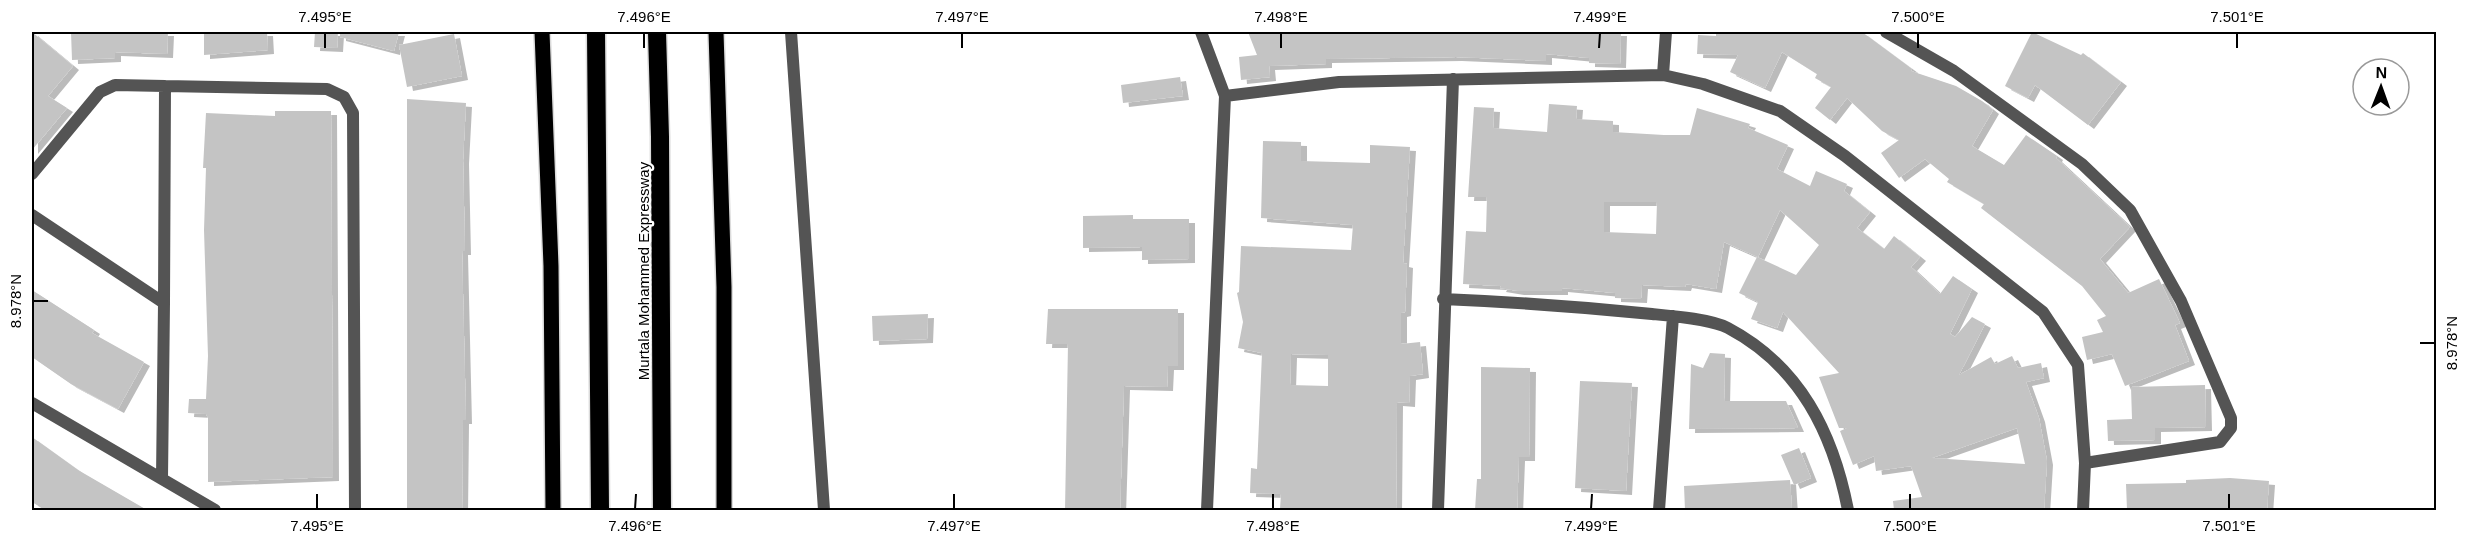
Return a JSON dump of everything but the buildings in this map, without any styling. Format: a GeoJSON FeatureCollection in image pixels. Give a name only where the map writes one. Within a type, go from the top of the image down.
{"type":"FeatureCollection","features":[{"type":"Feature","properties":{"kind":"highway"},"geometry":{"type":"LineString","coordinates":[[596,32],[600,510]]}},
{"type":"Feature","properties":{"kind":"highway","name":"Murtala Mohammed Expressway"},"geometry":{"type":"LineString","coordinates":[[657,32],[660,137],[662,510]]}},
{"type":"Feature","properties":{"kind":"main road"},"geometry":{"type":"LineString","coordinates":[[542,32],[551,266],[553,510]]}},
{"type":"Feature","properties":{"kind":"main road"},"geometry":{"type":"LineString","coordinates":[[716,32],[724,287],[724,510]]}},
{"type":"Feature","properties":{"kind":"street"},"geometry":{"type":"LineString","coordinates":[[791,32],[824,510]]}},
{"type":"Feature","properties":{"kind":"street"},"geometry":{"type":"LineString","coordinates":[[1201,32],[1224,96],[1207,510]]}},
{"type":"Feature","properties":{"kind":"street"},"geometry":{"type":"LineString","coordinates":[[1663,75],[1666,32]]}},
{"type":"Feature","properties":{"kind":"street"},"geometry":{"type":"LineString","coordinates":[[1886,32],[1954,71],[2082,164],[2130,210],[2181,301],[2231,418],[2231,428],[2220,442],[2200,447],[2085,463]]}},
{"type":"Feature","properties":{"kind":"street"},"geometry":{"type":"LineString","coordinates":[[1224,96],[1339,82],[1663,75],[1703,84],[1780,111],[1845,156],[2043,312],[2078,365],[2085,463],[2083,510]]}},
{"type":"Feature","properties":{"kind":"street"},"geometry":{"type":"LineString","coordinates":[[1438,510],[1443,298],[1453,78]]}},
{"type":"Feature","properties":{"kind":"street"},"geometry":{"type":"LineString","coordinates":[[32,174],[100,92],[115,85],[327,89],[344,97],[353,113],[355,510]]}},
{"type":"Feature","properties":{"kind":"street"},"geometry":{"type":"LineString","coordinates":[[162,478],[165,86]]}},
{"type":"Feature","properties":{"kind":"street"},"geometry":{"type":"LineString","coordinates":[[32,214],[164,303]]}},
{"type":"Feature","properties":{"kind":"street"},"geometry":{"type":"LineString","coordinates":[[1443,298],[1582,306],[1673,316],[1726,327],[1761,348],[1793,379],[1823,426],[1842,478],[1848,510]]}},
{"type":"Feature","properties":{"kind":"street"},"geometry":{"type":"LineString","coordinates":[[1659,510],[1673,316]]}},
{"type":"Feature","properties":{"kind":"street"},"geometry":{"type":"LineString","coordinates":[[32,403],[215,510]]}}]}
